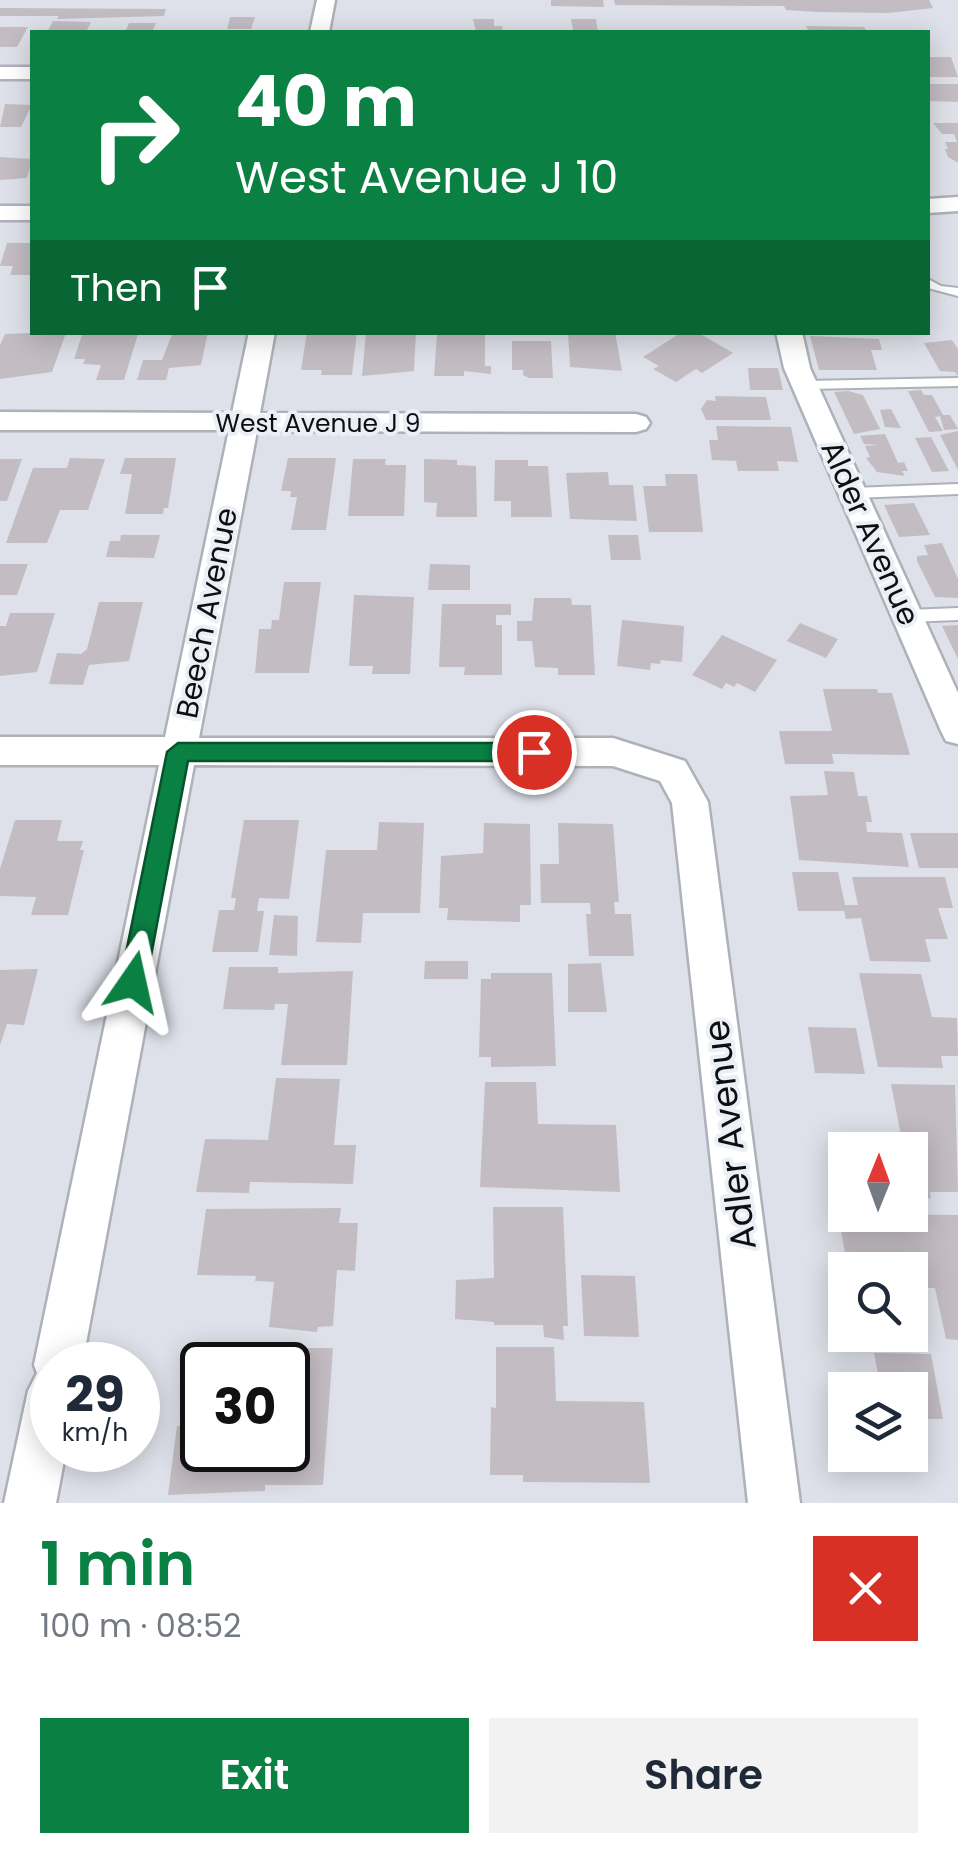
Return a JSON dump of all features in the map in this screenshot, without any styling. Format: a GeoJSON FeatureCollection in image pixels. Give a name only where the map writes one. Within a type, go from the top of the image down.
{"type":"FeatureCollection","features":[{"type":"Feature","properties":{"kind":"street"},"geometry":{"type":"LineString","coordinates":[[320,30],[326,0]]}},
{"type":"Feature","properties":{"kind":"street"},"geometry":{"type":"LineString","coordinates":[[0,73],[30,73]]}},
{"type":"Feature","properties":{"kind":"street"},"geometry":{"type":"LineString","coordinates":[[930,206],[958,204]]}},
{"type":"Feature","properties":{"kind":"street"},"geometry":{"type":"LineString","coordinates":[[0,213],[30,213]]}},
{"type":"Feature","properties":{"kind":"street","name":"Beech Avenue"},"geometry":{"type":"LineString","coordinates":[[63,1342],[261,335]]}},
{"type":"Feature","properties":{"kind":"street","name":"Alder Avenue"},"geometry":{"type":"LineString","coordinates":[[790,335],[805,385],[958,731]]}},
{"type":"Feature","properties":{"kind":"street","name":"West Avenue J 9"},"geometry":{"type":"LineString","coordinates":[[0,421],[636,423]]}},
{"type":"Feature","properties":{"kind":"street"},"geometry":{"type":"LineString","coordinates":[[0,751],[178,752]]}},
{"type":"Feature","properties":{"kind":"street","name":"Adler Avenue"},"geometry":{"type":"LineString","coordinates":[[178,752],[614,752],[672,770],[690,802],[774,1503]]}},
{"type":"Feature","properties":{"kind":"street"},"geometry":{"type":"LineString","coordinates":[[30,1503],[36,1472]]}},
{"type":"Feature","properties":{"kind":"lane"},"geometry":{"type":"LineString","coordinates":[[930,283],[938,289],[958,292]]}},
{"type":"Feature","properties":{"kind":"lane"},"geometry":{"type":"LineString","coordinates":[[805,385],[958,382]]}},
{"type":"Feature","properties":{"kind":"lane"},"geometry":{"type":"LineString","coordinates":[[852,493],[958,489]]}},
{"type":"Feature","properties":{"kind":"lane"},"geometry":{"type":"LineString","coordinates":[[907,616],[958,614]]}},
{"type":"Feature","properties":{"kind":"building"},"geometry":{"type":"Polygon","coordinates":[[[551,0],[603,0],[604,7],[551,6],[551,0]]]}},
{"type":"Feature","properties":{"kind":"building"},"geometry":{"type":"Polygon","coordinates":[[[614,0],[929,0],[933,8],[888,13],[818,12],[786,10],[784,6],[615,5],[614,0]]]}},
{"type":"Feature","properties":{"kind":"building"},"geometry":{"type":"Polygon","coordinates":[[[0,8],[166,9],[164,16],[57,19],[59,16],[0,16],[0,8]]]}},
{"type":"Feature","properties":{"kind":"building"},"geometry":{"type":"Polygon","coordinates":[[[230,17],[255,17],[251,29],[227,29],[230,17]]]}},
{"type":"Feature","properties":{"kind":"building"},"geometry":{"type":"Polygon","coordinates":[[[473,19],[494,19],[494,26],[502,26],[503,30],[476,30],[473,19]]]}},
{"type":"Feature","properties":{"kind":"building"},"geometry":{"type":"Polygon","coordinates":[[[571,19],[596,19],[598,30],[573,30],[571,19]]]}},
{"type":"Feature","properties":{"kind":"building"},"geometry":{"type":"Polygon","coordinates":[[[53,21],[91,22],[87,30],[48,30],[53,21]]]}},
{"type":"Feature","properties":{"kind":"building"},"geometry":{"type":"Polygon","coordinates":[[[129,23],[156,23],[153,30],[126,30],[129,23]]]}},
{"type":"Feature","properties":{"kind":"building"},"geometry":{"type":"Polygon","coordinates":[[[806,26],[866,30],[808,30],[806,26]]]}},
{"type":"Feature","properties":{"kind":"building"},"geometry":{"type":"Polygon","coordinates":[[[0,27],[28,27],[17,47],[0,47],[0,27]]]}},
{"type":"Feature","properties":{"kind":"building"},"geometry":{"type":"Polygon","coordinates":[[[930,57],[951,57],[958,77],[930,77],[930,57]]]}},
{"type":"Feature","properties":{"kind":"building"},"geometry":{"type":"Polygon","coordinates":[[[930,84],[958,84],[958,102],[930,101],[930,84]]]}},
{"type":"Feature","properties":{"kind":"building"},"geometry":{"type":"Polygon","coordinates":[[[5,104],[30,105],[21,127],[0,127],[5,104]]]}},
{"type":"Feature","properties":{"kind":"building"},"geometry":{"type":"Polygon","coordinates":[[[933,123],[958,123],[958,163],[948,157],[945,149],[945,142],[957,142],[954,134],[942,134],[933,123]]]}},
{"type":"Feature","properties":{"kind":"building"},"geometry":{"type":"Polygon","coordinates":[[[0,157],[30,159],[27,178],[0,180],[0,157]]]}},
{"type":"Feature","properties":{"kind":"building"},"geometry":{"type":"Polygon","coordinates":[[[7,243],[30,243],[30,275],[10,275],[13,266],[0,266],[7,243]]]}},
{"type":"Feature","properties":{"kind":"building"},"geometry":{"type":"Polygon","coordinates":[[[5,334],[65,335],[52,372],[0,379],[0,345],[5,334]]]}},
{"type":"Feature","properties":{"kind":"building"},"geometry":{"type":"Polygon","coordinates":[[[82,335],[138,335],[124,380],[96,380],[101,365],[74,359],[82,335]]]}},
{"type":"Feature","properties":{"kind":"building"},"geometry":{"type":"Polygon","coordinates":[[[172,335],[207,335],[201,365],[169,368],[166,380],[137,380],[143,360],[162,360],[172,335]]]}},
{"type":"Feature","properties":{"kind":"building"},"geometry":{"type":"Polygon","coordinates":[[[307,335],[357,335],[352,375],[321,375],[322,370],[301,370],[307,335]]]}},
{"type":"Feature","properties":{"kind":"building"},"geometry":{"type":"Polygon","coordinates":[[[366,335],[416,335],[414,371],[362,376],[366,335]]]}},
{"type":"Feature","properties":{"kind":"building"},"geometry":{"type":"Polygon","coordinates":[[[437,335],[485,335],[485,366],[491,366],[491,374],[464,371],[464,376],[434,376],[437,335]]]}},
{"type":"Feature","properties":{"kind":"building"},"geometry":{"type":"Polygon","coordinates":[[[568,335],[616,335],[622,371],[570,367],[568,335]]]}},
{"type":"Feature","properties":{"kind":"building"},"geometry":{"type":"Polygon","coordinates":[[[677,335],[702,335],[733,353],[702,373],[696,369],[676,382],[653,369],[659,366],[643,357],[677,335]]]}},
{"type":"Feature","properties":{"kind":"building"},"geometry":{"type":"Polygon","coordinates":[[[810,336],[879,339],[882,350],[871,350],[877,370],[819,370],[810,336]]]}},
{"type":"Feature","properties":{"kind":"building"},"geometry":{"type":"Polygon","coordinates":[[[952,340],[958,349],[958,376],[955,372],[940,371],[924,343],[952,340]]]}},
{"type":"Feature","properties":{"kind":"building"},"geometry":{"type":"Polygon","coordinates":[[[512,341],[551,341],[553,378],[529,378],[523,370],[512,370],[512,341]]]}},
{"type":"Feature","properties":{"kind":"building"},"geometry":{"type":"Polygon","coordinates":[[[748,368],[778,368],[783,390],[750,390],[748,368]]]}},
{"type":"Feature","properties":{"kind":"building"},"geometry":{"type":"Polygon","coordinates":[[[921,390],[924,395],[932,395],[943,415],[950,415],[958,429],[944,430],[940,416],[935,417],[943,431],[929,432],[908,391],[921,390]]]}},
{"type":"Feature","properties":{"kind":"building"},"geometry":{"type":"Polygon","coordinates":[[[834,392],[863,395],[880,429],[854,434],[834,392]]]}},
{"type":"Feature","properties":{"kind":"building"},"geometry":{"type":"Polygon","coordinates":[[[715,396],[766,397],[771,420],[706,420],[701,409],[707,400],[716,401],[715,396]]]}},
{"type":"Feature","properties":{"kind":"building"},"geometry":{"type":"Polygon","coordinates":[[[891,409],[901,428],[885,427],[880,410],[891,409]]]}},
{"type":"Feature","properties":{"kind":"building"},"geometry":{"type":"Polygon","coordinates":[[[716,426],[791,427],[798,462],[777,461],[779,471],[738,471],[736,461],[712,460],[709,440],[718,440],[716,426]]]}},
{"type":"Feature","properties":{"kind":"building"},"geometry":{"type":"Polygon","coordinates":[[[958,431],[958,470],[940,435],[958,431]]]}},
{"type":"Feature","properties":{"kind":"building"},"geometry":{"type":"Polygon","coordinates":[[[885,434],[898,463],[904,462],[908,471],[902,471],[905,476],[877,472],[866,458],[870,457],[865,446],[879,445],[864,444],[860,436],[885,434]]]}},
{"type":"Feature","properties":{"kind":"building"},"geometry":{"type":"Polygon","coordinates":[[[931,437],[949,471],[932,472],[915,438],[931,437]]]}},
{"type":"Feature","properties":{"kind":"building"},"geometry":{"type":"Polygon","coordinates":[[[70,458],[105,459],[88,510],[60,510],[47,543],[6,543],[33,468],[67,468],[70,458]]]}},
{"type":"Feature","properties":{"kind":"building"},"geometry":{"type":"Polygon","coordinates":[[[125,458],[176,458],[168,508],[164,508],[163,514],[125,514],[132,474],[120,474],[125,458]]]}},
{"type":"Feature","properties":{"kind":"building"},"geometry":{"type":"Polygon","coordinates":[[[288,458],[336,458],[326,530],[291,530],[297,497],[290,497],[291,491],[281,491],[288,458]]]}},
{"type":"Feature","properties":{"kind":"building"},"geometry":{"type":"Polygon","coordinates":[[[0,459],[22,459],[7,501],[0,501],[0,459]]]}},
{"type":"Feature","properties":{"kind":"building"},"geometry":{"type":"Polygon","coordinates":[[[353,459],[386,459],[385,465],[406,465],[404,516],[348,516],[353,459]]]}},
{"type":"Feature","properties":{"kind":"building"},"geometry":{"type":"Polygon","coordinates":[[[424,459],[457,460],[457,465],[476,466],[477,517],[436,517],[437,503],[424,502],[424,459]]]}},
{"type":"Feature","properties":{"kind":"building"},"geometry":{"type":"Polygon","coordinates":[[[495,460],[528,460],[528,466],[548,466],[552,517],[511,517],[511,501],[494,501],[495,460]]]}},
{"type":"Feature","properties":{"kind":"building"},"geometry":{"type":"Polygon","coordinates":[[[608,472],[609,485],[633,485],[637,521],[570,519],[566,473],[608,472]]]}},
{"type":"Feature","properties":{"kind":"building"},"geometry":{"type":"Polygon","coordinates":[[[665,474],[697,474],[703,532],[649,532],[643,486],[666,486],[665,474]]]}},
{"type":"Feature","properties":{"kind":"building"},"geometry":{"type":"Polygon","coordinates":[[[914,503],[930,535],[899,537],[884,505],[914,503]]]}},
{"type":"Feature","properties":{"kind":"building"},"geometry":{"type":"Polygon","coordinates":[[[121,535],[160,535],[154,558],[106,557],[110,541],[120,541],[121,535]]]}},
{"type":"Feature","properties":{"kind":"building"},"geometry":{"type":"Polygon","coordinates":[[[608,535],[638,535],[641,560],[611,560],[608,535]]]}},
{"type":"Feature","properties":{"kind":"building"},"geometry":{"type":"Polygon","coordinates":[[[942,543],[958,579],[958,598],[935,597],[917,561],[917,556],[928,555],[924,545],[942,543]]]}},
{"type":"Feature","properties":{"kind":"building"},"geometry":{"type":"Polygon","coordinates":[[[0,564],[28,564],[17,595],[0,595],[0,564]]]}},
{"type":"Feature","properties":{"kind":"building"},"geometry":{"type":"Polygon","coordinates":[[[430,564],[470,565],[470,590],[428,590],[430,564]]]}},
{"type":"Feature","properties":{"kind":"building"},"geometry":{"type":"Polygon","coordinates":[[[284,582],[321,582],[309,673],[255,673],[259,629],[271,629],[272,620],[279,620],[284,582]]]}},
{"type":"Feature","properties":{"kind":"building"},"geometry":{"type":"Polygon","coordinates":[[[354,595],[414,597],[410,674],[372,674],[373,666],[349,666],[354,595]]]}},
{"type":"Feature","properties":{"kind":"building"},"geometry":{"type":"Polygon","coordinates":[[[534,598],[571,598],[572,605],[591,605],[595,675],[558,675],[558,668],[535,667],[532,641],[517,641],[517,621],[532,621],[534,598]]]}},
{"type":"Feature","properties":{"kind":"building"},"geometry":{"type":"Polygon","coordinates":[[[99,602],[143,602],[129,661],[89,665],[83,685],[49,684],[57,653],[81,654],[87,649],[99,602]]]}},
{"type":"Feature","properties":{"kind":"building"},"geometry":{"type":"Polygon","coordinates":[[[442,604],[511,604],[511,615],[496,615],[496,625],[502,625],[502,675],[464,675],[465,667],[439,667],[442,604]]]}},
{"type":"Feature","properties":{"kind":"building"},"geometry":{"type":"Polygon","coordinates":[[[10,613],[55,613],[37,672],[0,676],[0,626],[6,626],[10,613]]]}},
{"type":"Feature","properties":{"kind":"building"},"geometry":{"type":"Polygon","coordinates":[[[622,620],[684,626],[682,662],[661,660],[660,664],[651,663],[650,670],[617,666],[622,620]]]}},
{"type":"Feature","properties":{"kind":"building"},"geometry":{"type":"Polygon","coordinates":[[[800,623],[838,639],[826,658],[787,641],[800,623]]]}},
{"type":"Feature","properties":{"kind":"building"},"geometry":{"type":"Polygon","coordinates":[[[958,625],[958,659],[942,626],[958,625]]]}},
{"type":"Feature","properties":{"kind":"building"},"geometry":{"type":"Polygon","coordinates":[[[722,635],[777,660],[755,692],[737,683],[734,687],[726,683],[722,689],[692,675],[722,635]]]}},
{"type":"Feature","properties":{"kind":"building"},"geometry":{"type":"Polygon","coordinates":[[[823,689],[877,689],[878,693],[892,693],[910,755],[832,754],[834,764],[785,764],[779,731],[832,731],[823,689]]]}},
{"type":"Feature","properties":{"kind":"building"},"geometry":{"type":"Polygon","coordinates":[[[824,771],[854,772],[858,796],[867,796],[872,822],[866,822],[867,832],[902,833],[909,867],[799,860],[790,796],[828,795],[824,771]]]}},
{"type":"Feature","properties":{"kind":"building"},"geometry":{"type":"Polygon","coordinates":[[[15,820],[62,820],[57,841],[83,841],[68,915],[31,915],[36,897],[0,896],[0,869],[15,820]]]}},
{"type":"Feature","properties":{"kind":"building"},"geometry":{"type":"Polygon","coordinates":[[[244,820],[299,820],[289,899],[259,898],[257,911],[264,911],[258,952],[212,952],[219,910],[234,910],[236,898],[231,898],[244,820]]]}},
{"type":"Feature","properties":{"kind":"building"},"geometry":{"type":"Polygon","coordinates":[[[379,822],[424,823],[420,913],[363,913],[361,943],[316,942],[326,850],[377,850],[379,822]]]}},
{"type":"Feature","properties":{"kind":"building"},"geometry":{"type":"Polygon","coordinates":[[[484,823],[530,824],[531,905],[520,905],[520,922],[447,920],[448,908],[439,908],[441,856],[483,853],[484,823]]]}},
{"type":"Feature","properties":{"kind":"building"},"geometry":{"type":"Polygon","coordinates":[[[558,823],[613,824],[619,902],[614,902],[615,914],[631,914],[634,956],[589,956],[586,914],[591,914],[590,903],[541,903],[540,864],[559,864],[558,823]]]}},
{"type":"Feature","properties":{"kind":"building"},"geometry":{"type":"Polygon","coordinates":[[[910,833],[958,833],[958,868],[919,868],[910,833]]]}},
{"type":"Feature","properties":{"kind":"building"},"geometry":{"type":"Polygon","coordinates":[[[792,872],[838,872],[845,905],[858,905],[852,877],[945,877],[953,908],[938,908],[948,939],[925,939],[931,962],[870,961],[861,918],[846,919],[844,911],[798,911],[792,872]]]}},
{"type":"Feature","properties":{"kind":"building"},"geometry":{"type":"Polygon","coordinates":[[[274,915],[298,916],[297,956],[269,955],[274,915]]]}},
{"type":"Feature","properties":{"kind":"building"},"geometry":{"type":"Polygon","coordinates":[[[425,961],[468,961],[468,979],[424,979],[425,961]]]}},
{"type":"Feature","properties":{"kind":"building"},"geometry":{"type":"Polygon","coordinates":[[[601,963],[607,1012],[568,1012],[568,964],[601,963]]]}},
{"type":"Feature","properties":{"kind":"building"},"geometry":{"type":"Polygon","coordinates":[[[229,967],[278,967],[278,973],[353,971],[347,1065],[281,1065],[288,1004],[275,1004],[274,1010],[223,1009],[229,967]]]}},
{"type":"Feature","properties":{"kind":"building"},"geometry":{"type":"Polygon","coordinates":[[[38,969],[24,1025],[7,1024],[0,1045],[0,970],[38,969]]]}},
{"type":"Feature","properties":{"kind":"building"},"geometry":{"type":"Polygon","coordinates":[[[491,973],[552,973],[556,1066],[491,1067],[491,1057],[479,1057],[481,979],[491,979],[491,973]]]}},
{"type":"Feature","properties":{"kind":"building"},"geometry":{"type":"Polygon","coordinates":[[[859,973],[921,974],[932,1017],[957,1018],[958,1056],[941,1056],[943,1068],[878,1067],[859,973]]]}},
{"type":"Feature","properties":{"kind":"building"},"geometry":{"type":"Polygon","coordinates":[[[808,1027],[856,1028],[865,1074],[815,1073],[808,1027]]]}},
{"type":"Feature","properties":{"kind":"building"},"geometry":{"type":"Polygon","coordinates":[[[276,1078],[340,1079],[334,1145],[356,1145],[353,1184],[250,1182],[249,1193],[196,1192],[205,1139],[268,1140],[276,1078]]]}},
{"type":"Feature","properties":{"kind":"building"},"geometry":{"type":"Polygon","coordinates":[[[485,1082],[536,1082],[538,1124],[616,1125],[620,1192],[480,1187],[485,1082]]]}},
{"type":"Feature","properties":{"kind":"building"},"geometry":{"type":"Polygon","coordinates":[[[891,1084],[955,1085],[958,1192],[930,1192],[928,1199],[928,1132],[900,1132],[891,1084]]]}},
{"type":"Feature","properties":{"kind":"building"},"geometry":{"type":"Polygon","coordinates":[[[493,1207],[563,1207],[568,1326],[563,1326],[564,1340],[544,1337],[543,1325],[494,1325],[455,1319],[456,1280],[494,1278],[493,1207]]]}},
{"type":"Feature","properties":{"kind":"building"},"geometry":{"type":"Polygon","coordinates":[[[341,1208],[339,1223],[358,1223],[355,1271],[337,1270],[333,1326],[318,1327],[317,1332],[269,1327],[274,1282],[255,1281],[256,1276],[197,1275],[206,1209],[341,1208]]]}},
{"type":"Feature","properties":{"kind":"building"},"geometry":{"type":"Polygon","coordinates":[[[928,1215],[958,1215],[958,1340],[946,1339],[935,1288],[928,1288],[928,1252],[845,1252],[841,1232],[928,1232],[928,1215]]]}},
{"type":"Feature","properties":{"kind":"building"},"geometry":{"type":"Polygon","coordinates":[[[581,1275],[635,1276],[639,1337],[584,1336],[581,1275]]]}},
{"type":"Feature","properties":{"kind":"building"},"geometry":{"type":"Polygon","coordinates":[[[496,1347],[554,1347],[556,1401],[644,1402],[650,1483],[523,1482],[523,1475],[490,1475],[496,1347]]]}},
{"type":"Feature","properties":{"kind":"building"},"geometry":{"type":"Polygon","coordinates":[[[310,1348],[333,1348],[323,1485],[265,1485],[265,1491],[168,1495],[177,1426],[180,1472],[310,1472],[310,1348]]]}},
{"type":"Feature","properties":{"kind":"building"},"geometry":{"type":"Polygon","coordinates":[[[874,1353],[931,1354],[943,1419],[928,1419],[928,1372],[878,1372],[874,1353]]]}},
{"type":"Feature","properties":{"kind":"route"},"geometry":{"type":"LineString","coordinates":[[133,982],[178,752],[534,752]]}}]}
